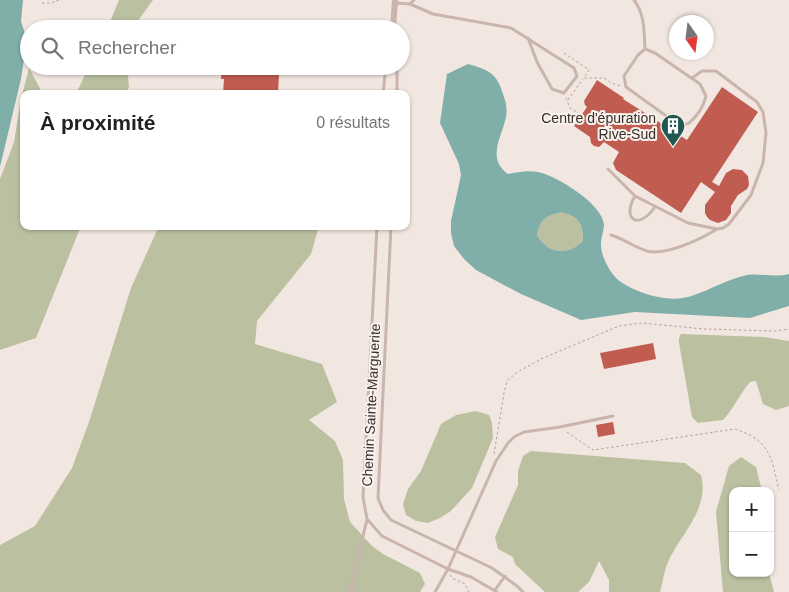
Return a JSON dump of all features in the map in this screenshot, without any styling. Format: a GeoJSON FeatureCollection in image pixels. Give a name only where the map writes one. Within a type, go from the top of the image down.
{"type":"FeatureCollection","features":[{"type":"Feature","properties":{"kind":"street"},"geometry":{"type":"LineString","coordinates":[[394,20],[395,1]]}},
{"type":"Feature","properties":{"kind":"lane"},"geometry":{"type":"LineString","coordinates":[[410,4],[414,0]]}},
{"type":"Feature","properties":{"kind":"lane"},"geometry":{"type":"LineString","coordinates":[[634,0],[643,20],[645,49]]}},
{"type":"Feature","properties":{"kind":"lane"},"geometry":{"type":"LineString","coordinates":[[395,1],[410,4],[433,14],[511,28],[528,38],[574,68],[577,76],[564,93],[552,89],[537,62],[528,38]]}},
{"type":"Feature","properties":{"kind":"lane"},"geometry":{"type":"LineString","coordinates":[[645,49],[655,52],[700,84],[706,96],[697,116],[688,124],[676,123],[626,87],[624,76],[638,55],[645,49]]}},
{"type":"Feature","properties":{"kind":"lane"},"geometry":{"type":"LineString","coordinates":[[611,235],[650,252],[666,252],[729,224],[751,195],[763,163],[766,133],[763,112],[757,102],[716,71],[702,71],[692,78]]}},
{"type":"Feature","properties":{"kind":"lane"},"geometry":{"type":"LineString","coordinates":[[383,90],[385,75]]}},
{"type":"Feature","properties":{"kind":"lane"},"geometry":{"type":"LineString","coordinates":[[397,75],[397,90]]}},
{"type":"Feature","properties":{"kind":"lane"},"geometry":{"type":"LineString","coordinates":[[608,169],[634,196],[654,208],[688,223],[718,229]]}},
{"type":"Feature","properties":{"kind":"lane"},"geometry":{"type":"LineString","coordinates":[[634,196],[630,212],[635,220],[640,221],[646,218],[654,208]]}},
{"type":"Feature","properties":{"kind":"lane","name":"Chemin Sainte-Marguerite"},"geometry":{"type":"LineString","coordinates":[[367,519],[363,498],[376,230]]}},
{"type":"Feature","properties":{"kind":"lane","name":"Chemin Sainte-Marguerite"},"geometry":{"type":"LineString","coordinates":[[391,230],[378,498],[383,510],[392,520],[455,552],[492,568],[505,576],[522,592]]}},
{"type":"Feature","properties":{"kind":"lane"},"geometry":{"type":"LineString","coordinates":[[435,592],[448,569],[496,461],[514,437],[524,432],[613,416]]}},
{"type":"Feature","properties":{"kind":"lane"},"geometry":{"type":"LineString","coordinates":[[367,519],[382,536],[448,569],[471,577],[496,591],[505,576]]}},
{"type":"Feature","properties":{"kind":"lane"},"geometry":{"type":"LineString","coordinates":[[348,592],[367,519]]}},
{"type":"Feature","properties":{"kind":"lane"},"geometry":{"type":"LineString","coordinates":[[352,582],[356,592]]}},
{"type":"Feature","properties":{"kind":"path"},"geometry":{"type":"LineString","coordinates":[[42,3],[51,3],[59,0]]}},
{"type":"Feature","properties":{"kind":"path"},"geometry":{"type":"LineString","coordinates":[[564,53],[589,70],[568,101]]}},
{"type":"Feature","properties":{"kind":"path"},"geometry":{"type":"LineString","coordinates":[[584,78],[604,78],[611,83],[626,87]]}},
{"type":"Feature","properties":{"kind":"path"},"geometry":{"type":"LineString","coordinates":[[564,93],[570,108],[581,115]]}},
{"type":"Feature","properties":{"kind":"path"},"geometry":{"type":"LineString","coordinates":[[494,454],[507,381],[516,372],[541,359],[619,326],[642,322],[704,330],[775,331],[789,328]]}},
{"type":"Feature","properties":{"kind":"path"},"geometry":{"type":"LineString","coordinates":[[560,427],[593,450],[735,429],[755,437],[764,445],[771,460],[779,490]]}},
{"type":"Feature","properties":{"kind":"path"},"geometry":{"type":"LineString","coordinates":[[448,569],[452,578],[464,584],[469,592]]}},
{"type":"Feature","properties":{"kind":"green space"},"geometry":{"type":"Polygon","coordinates":[[[119,0],[153,0],[139,20],[111,20],[119,0]]]}},
{"type":"Feature","properties":{"kind":"green space"},"geometry":{"type":"Polygon","coordinates":[[[27,75],[33,75],[41,90],[23,90],[27,75]]]}},
{"type":"Feature","properties":{"kind":"green space"},"geometry":{"type":"Polygon","coordinates":[[[85,75],[128,75],[128,90],[78,90],[85,75]]]}},
{"type":"Feature","properties":{"kind":"green space"},"geometry":{"type":"Polygon","coordinates":[[[20,105],[20,230],[79,230],[36,338],[0,350],[0,179],[14,142],[20,105]]]}},
{"type":"Feature","properties":{"kind":"green space"},"geometry":{"type":"Polygon","coordinates":[[[561,212],[572,216],[579,222],[583,235],[583,241],[565,251],[552,249],[537,235],[544,219],[561,212]]]}},
{"type":"Feature","properties":{"kind":"green space"},"geometry":{"type":"Polygon","coordinates":[[[157,230],[318,230],[311,254],[257,321],[255,344],[322,364],[337,402],[309,420],[335,441],[343,460],[344,499],[350,522],[372,546],[383,554],[420,573],[425,584],[420,592],[0,592],[0,545],[35,526],[72,468],[89,422],[131,288],[157,230]]]}},
{"type":"Feature","properties":{"kind":"green space"},"geometry":{"type":"Polygon","coordinates":[[[681,334],[764,337],[789,341],[789,406],[776,410],[763,404],[756,381],[750,382],[723,420],[698,423],[692,417],[679,343],[681,334]]]}},
{"type":"Feature","properties":{"kind":"green space"},"geometry":{"type":"Polygon","coordinates":[[[476,411],[489,415],[492,423],[493,438],[472,488],[451,511],[428,523],[416,521],[406,515],[403,504],[408,489],[421,471],[441,424],[456,415],[476,411]]]}},
{"type":"Feature","properties":{"kind":"green space"},"geometry":{"type":"Polygon","coordinates":[[[531,451],[685,463],[701,475],[703,487],[698,510],[668,562],[660,592],[609,592],[609,580],[599,561],[589,582],[578,592],[545,592],[515,564],[513,557],[498,549],[495,537],[518,485],[518,471],[523,456],[531,451]]]}},
{"type":"Feature","properties":{"kind":"green space"},"geometry":{"type":"Polygon","coordinates":[[[741,457],[756,467],[761,487],[729,487],[729,577],[770,577],[774,592],[723,592],[716,512],[729,466],[741,457]]]}},
{"type":"Feature","properties":{"kind":"water"},"geometry":{"type":"Polygon","coordinates":[[[0,0],[23,0],[20,20],[20,75],[22,75],[0,167],[0,0]]]}},
{"type":"Feature","properties":{"kind":"water"},"geometry":{"type":"Polygon","coordinates":[[[468,64],[490,72],[497,79],[504,97],[507,114],[497,147],[498,161],[501,168],[508,174],[538,172],[567,185],[588,200],[602,217],[604,225],[601,248],[604,259],[610,270],[621,282],[637,291],[656,297],[676,299],[694,295],[747,275],[778,276],[789,274],[789,306],[750,318],[635,312],[581,320],[521,294],[476,270],[454,246],[451,233],[451,221],[461,175],[459,164],[440,123],[447,74],[468,64]],[[561,212],[544,219],[537,235],[552,249],[565,251],[583,241],[582,230],[581,225],[576,219],[561,212]]]}},
{"type":"Feature","properties":{"kind":"building"},"geometry":{"type":"Polygon","coordinates":[[[221,75],[279,75],[278,90],[223,90],[224,79],[221,79],[221,75]]]}},
{"type":"Feature","properties":{"kind":"building","name":"Centre d'épuration Rive-Sud"},"geometry":{"type":"Polygon","coordinates":[[[597,80],[687,140],[722,87],[758,112],[712,182],[719,186],[726,173],[733,169],[742,170],[748,176],[749,185],[747,189],[738,195],[731,206],[731,213],[726,220],[718,223],[707,217],[705,205],[715,192],[701,182],[681,213],[616,170],[613,163],[619,152],[604,142],[599,147],[594,146],[591,143],[590,137],[574,126],[587,107],[584,101],[597,80]]]}},
{"type":"Feature","properties":{"kind":"building"},"geometry":{"type":"Polygon","coordinates":[[[653,343],[656,359],[604,369],[600,353],[653,343]]]}},
{"type":"Feature","properties":{"kind":"building"},"geometry":{"type":"Polygon","coordinates":[[[613,422],[615,434],[598,437],[596,425],[613,422]]]}},
{"type":"Feature","properties":{"kind":"place","name":"Centre d'épuration Rive-Sud"},"geometry":{"type":"Point","coordinates":[673,147]}}]}
